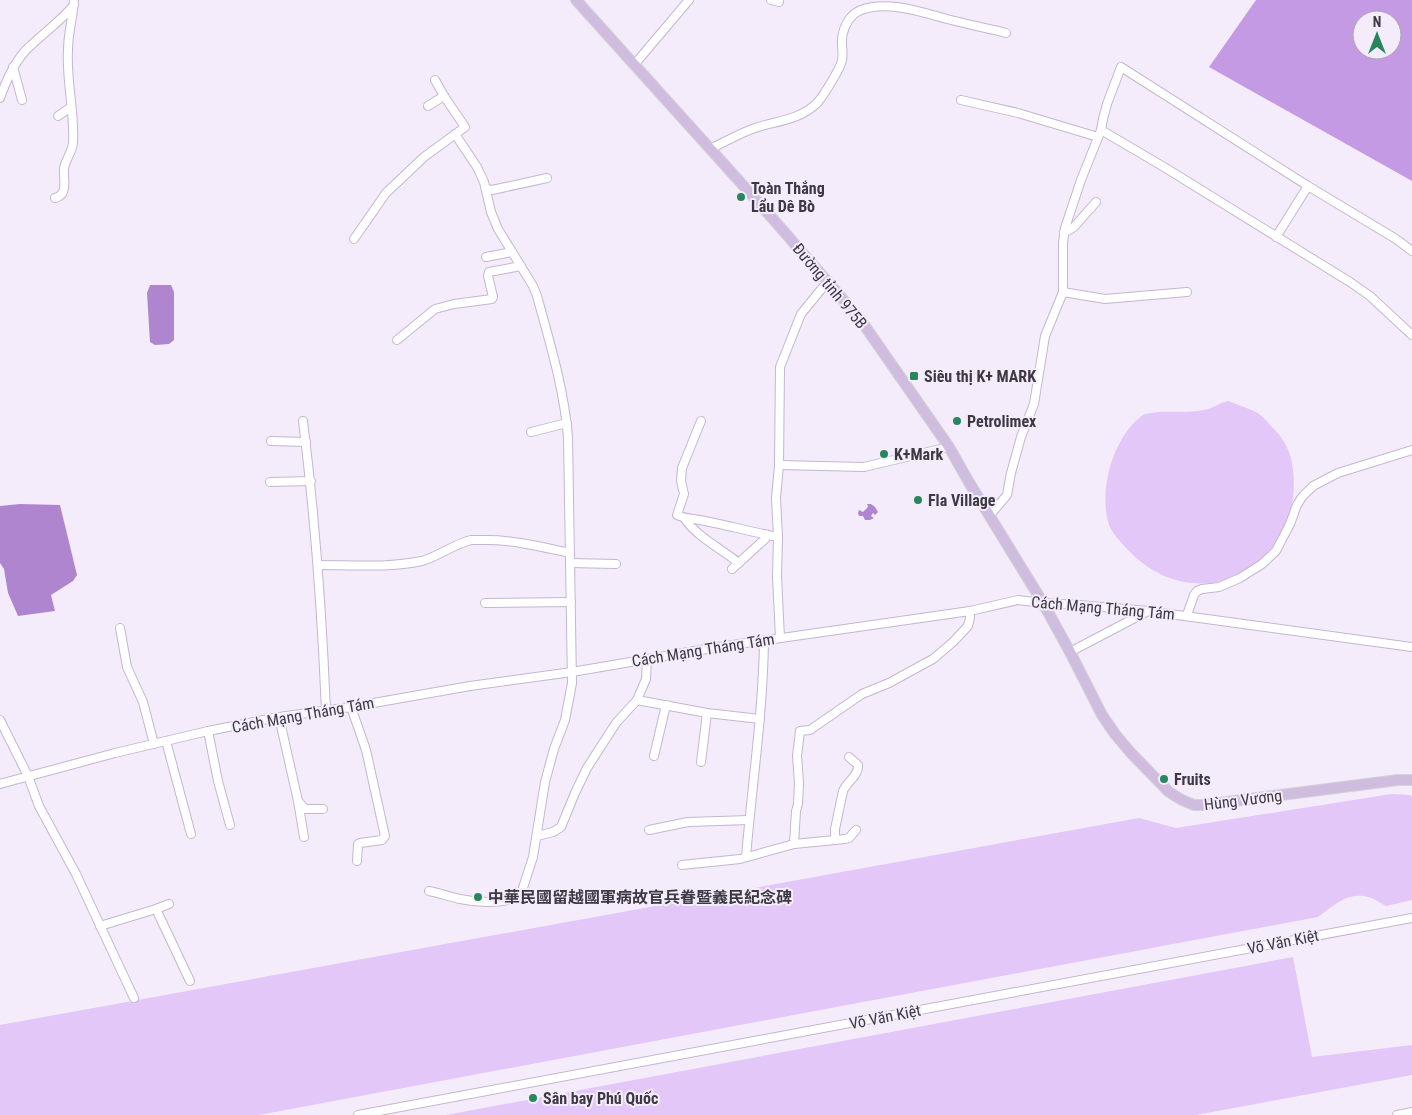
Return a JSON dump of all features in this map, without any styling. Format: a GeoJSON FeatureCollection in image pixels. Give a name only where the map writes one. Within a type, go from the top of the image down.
{"type":"FeatureCollection","features":[{"type":"Feature","properties":{"kind":"main road","name":"Đường tỉnh 975B"},"geometry":{"type":"LineString","coordinates":[[576,0],[860,319],[950,447],[1043,603]]}},
{"type":"Feature","properties":{"kind":"main road","name":"Hùng Vương"},"geometry":{"type":"LineString","coordinates":[[1043,603],[1102,715],[1115,734],[1159,783],[1182,800],[1194,805],[1203,805],[1398,780],[1412,780]]}},
{"type":"Feature","properties":{"kind":"main road","name":"Hùng Vương"},"geometry":{"type":"LineString","coordinates":[[1398,780],[1412,784]]}},
{"type":"Feature","properties":{"kind":"street"},"geometry":{"type":"LineString","coordinates":[[634,65],[690,0]]}},
{"type":"Feature","properties":{"kind":"street"},"geometry":{"type":"LineString","coordinates":[[771,0],[779,2]]}},
{"type":"Feature","properties":{"kind":"street"},"geometry":{"type":"LineString","coordinates":[[0,98],[14,68],[25,51],[60,20],[74,2]]}},
{"type":"Feature","properties":{"kind":"street"},"geometry":{"type":"LineString","coordinates":[[55,198],[60,197],[62,194],[65,181],[65,166],[73,146],[67,69],[74,2]]}},
{"type":"Feature","properties":{"kind":"street"},"geometry":{"type":"LineString","coordinates":[[710,149],[755,128],[797,116],[818,102],[841,65],[843,57],[842,35],[847,22],[860,10],[884,7],[912,9],[1006,33]]}},
{"type":"Feature","properties":{"kind":"street"},"geometry":{"type":"LineString","coordinates":[[14,68],[22,100]]}},
{"type":"Feature","properties":{"kind":"street"},"geometry":{"type":"LineString","coordinates":[[990,515],[1007,495],[1021,437],[1034,404],[1045,336],[1063,292],[1064,233],[1081,180],[1100,134],[1107,104],[1121,68],[1396,239],[1412,251]]}},
{"type":"Feature","properties":{"kind":"street"},"geometry":{"type":"LineString","coordinates":[[354,239],[386,193],[424,157],[465,127],[444,96],[436,80]]}},
{"type":"Feature","properties":{"kind":"street"},"geometry":{"type":"LineString","coordinates":[[428,106],[444,96]]}},
{"type":"Feature","properties":{"kind":"street"},"geometry":{"type":"LineString","coordinates":[[961,100],[1100,134],[1164,167],[1370,296],[1412,335]]}},
{"type":"Feature","properties":{"kind":"street"},"geometry":{"type":"LineString","coordinates":[[58,116],[71,107]]}},
{"type":"Feature","properties":{"kind":"street"},"geometry":{"type":"LineString","coordinates":[[429,891],[459,899],[481,902],[520,897],[533,857],[545,782],[554,748],[565,720],[572,683],[567,423],[559,378],[537,296],[493,220],[484,182],[477,167],[455,134]]}},
{"type":"Feature","properties":{"kind":"street"},"geometry":{"type":"LineString","coordinates":[[486,189],[492,190],[547,178]]}},
{"type":"Feature","properties":{"kind":"street"},"geometry":{"type":"LineString","coordinates":[[1276,237],[1308,186]]}},
{"type":"Feature","properties":{"kind":"street"},"geometry":{"type":"LineString","coordinates":[[1064,233],[1074,227],[1096,202]]}},
{"type":"Feature","properties":{"kind":"street"},"geometry":{"type":"LineString","coordinates":[[486,257],[512,252]]}},
{"type":"Feature","properties":{"kind":"street"},"geometry":{"type":"LineString","coordinates":[[397,340],[435,309],[454,304],[492,299],[489,272],[521,266]]}},
{"type":"Feature","properties":{"kind":"street"},"geometry":{"type":"LineString","coordinates":[[780,638],[776,498],[779,465],[780,368],[801,314],[828,281]]}},
{"type":"Feature","properties":{"kind":"street"},"geometry":{"type":"LineString","coordinates":[[1063,292],[1105,299],[1187,292]]}},
{"type":"Feature","properties":{"kind":"street"},"geometry":{"type":"LineString","coordinates":[[303,421],[311,481],[318,565],[326,711]]}},
{"type":"Feature","properties":{"kind":"street"},"geometry":{"type":"LineString","coordinates":[[701,421],[682,468],[681,481],[684,494],[677,516],[778,537]]}},
{"type":"Feature","properties":{"kind":"street"},"geometry":{"type":"LineString","coordinates":[[531,432],[567,423]]}},
{"type":"Feature","properties":{"kind":"street"},"geometry":{"type":"LineString","coordinates":[[272,441],[306,442]]}},
{"type":"Feature","properties":{"kind":"street"},"geometry":{"type":"LineString","coordinates":[[779,465],[864,467],[950,447]]}},
{"type":"Feature","properties":{"kind":"street"},"geometry":{"type":"LineString","coordinates":[[1187,615],[1197,591],[1219,586],[1240,578],[1262,564],[1276,551],[1298,505],[1313,486],[1338,473],[1412,450]]}},
{"type":"Feature","properties":{"kind":"street"},"geometry":{"type":"LineString","coordinates":[[270,482],[311,481]]}},
{"type":"Feature","properties":{"kind":"street"},"geometry":{"type":"LineString","coordinates":[[685,519],[697,532],[739,563]]}},
{"type":"Feature","properties":{"kind":"street"},"geometry":{"type":"LineString","coordinates":[[732,569],[767,535]]}},
{"type":"Feature","properties":{"kind":"street"},"geometry":{"type":"LineString","coordinates":[[318,565],[392,565],[408,563],[439,555],[457,545],[472,540],[513,541],[570,554]]}},
{"type":"Feature","properties":{"kind":"street"},"geometry":{"type":"LineString","coordinates":[[570,563],[616,564]]}},
{"type":"Feature","properties":{"kind":"street","name":"Cách Mạng Tháng Tám"},"geometry":{"type":"LineString","coordinates":[[0,784],[166,741],[279,717],[764,640],[970,611],[1018,600],[1187,615],[1412,647]]}},
{"type":"Feature","properties":{"kind":"street"},"geometry":{"type":"LineString","coordinates":[[485,603],[571,602]]}},
{"type":"Feature","properties":{"kind":"street"},"geometry":{"type":"LineString","coordinates":[[794,844],[798,804],[797,756],[800,731],[810,730],[862,694],[889,682],[932,658],[953,642],[968,626],[970,611]]}},
{"type":"Feature","properties":{"kind":"street"},"geometry":{"type":"LineString","coordinates":[[1070,652],[1148,611]]}},
{"type":"Feature","properties":{"kind":"street"},"geometry":{"type":"LineString","coordinates":[[120,628],[127,667],[143,702],[154,744]]}},
{"type":"Feature","properties":{"kind":"street"},"geometry":{"type":"LineString","coordinates":[[746,857],[760,719],[764,640]]}},
{"type":"Feature","properties":{"kind":"street"},"geometry":{"type":"LineString","coordinates":[[537,836],[553,832],[561,827],[587,768],[616,723],[637,700],[646,679],[647,659]]}},
{"type":"Feature","properties":{"kind":"street"},"geometry":{"type":"LineString","coordinates":[[637,700],[707,713],[760,719]]}},
{"type":"Feature","properties":{"kind":"street"},"geometry":{"type":"LineString","coordinates":[[654,756],[666,705]]}},
{"type":"Feature","properties":{"kind":"street"},"geometry":{"type":"LineString","coordinates":[[351,707],[366,750],[385,836],[382,840],[358,844],[357,861]]}},
{"type":"Feature","properties":{"kind":"street"},"geometry":{"type":"LineString","coordinates":[[701,762],[707,713]]}},
{"type":"Feature","properties":{"kind":"street"},"geometry":{"type":"LineString","coordinates":[[279,717],[304,837]]}},
{"type":"Feature","properties":{"kind":"street"},"geometry":{"type":"LineString","coordinates":[[0,720],[28,776],[39,806],[76,874],[134,998]]}},
{"type":"Feature","properties":{"kind":"street"},"geometry":{"type":"LineString","coordinates":[[208,731],[218,782],[230,825]]}},
{"type":"Feature","properties":{"kind":"street"},"geometry":{"type":"LineString","coordinates":[[166,741],[191,834]]}},
{"type":"Feature","properties":{"kind":"street"},"geometry":{"type":"LineString","coordinates":[[835,840],[835,829],[843,791],[858,770],[858,765],[849,758]]}},
{"type":"Feature","properties":{"kind":"street"},"geometry":{"type":"LineString","coordinates":[[298,801],[305,809],[323,809]]}},
{"type":"Feature","properties":{"kind":"street"},"geometry":{"type":"LineString","coordinates":[[649,830],[688,822],[749,820]]}},
{"type":"Feature","properties":{"kind":"street"},"geometry":{"type":"LineString","coordinates":[[682,866],[746,857],[794,844],[849,838],[856,830]]}},
{"type":"Feature","properties":{"kind":"street"},"geometry":{"type":"LineString","coordinates":[[100,926],[169,904]]}},
{"type":"Feature","properties":{"kind":"street"},"geometry":{"type":"LineString","coordinates":[[156,909],[190,981]]}},
{"type":"Feature","properties":{"kind":"street","name":"Võ Văn Kiệt"},"geometry":{"type":"LineString","coordinates":[[358,1115],[1412,918]]}},
{"type":"Feature","properties":{"kind":"street"},"geometry":{"type":"LineString","coordinates":[[1397,1115],[1412,1112]]}},
{"type":"Feature","properties":{"kind":"shaded area"},"geometry":{"type":"Polygon","coordinates":[[[1256,0],[1412,0],[1412,181],[1209,67],[1256,0]]]}},
{"type":"Feature","properties":{"kind":"shaded area"},"geometry":{"type":"Polygon","coordinates":[[[150,285],[171,285],[174,292],[174,340],[169,344],[155,345],[150,342],[147,293],[150,285]]]}},
{"type":"Feature","properties":{"kind":"shaded area"},"geometry":{"type":"Polygon","coordinates":[[[1228,401],[1258,413],[1283,440],[1289,451],[1293,470],[1292,503],[1282,532],[1266,555],[1243,572],[1217,582],[1189,583],[1160,574],[1132,554],[1116,536],[1109,525],[1106,511],[1107,481],[1116,450],[1123,436],[1132,424],[1143,415],[1158,412],[1198,411],[1228,401]]]}},
{"type":"Feature","properties":{"kind":"shaded area"},"geometry":{"type":"Polygon","coordinates":[[[20,504],[60,505],[77,575],[73,581],[51,595],[55,611],[18,616],[8,593],[4,569],[0,563],[0,506],[20,504]]]}},
{"type":"Feature","properties":{"kind":"shaded area"},"geometry":{"type":"Polygon","coordinates":[[[867,504],[871,504],[878,512],[875,515],[873,513],[871,516],[874,518],[870,520],[865,520],[858,513],[859,510],[863,512],[868,507],[867,504]]]}},
{"type":"Feature","properties":{"kind":"shaded area"},"geometry":{"type":"Polygon","coordinates":[[[1391,794],[1410,795],[1412,797],[1412,900],[1386,906],[1375,899],[1354,896],[1335,904],[1318,917],[259,1115],[0,1115],[0,1025],[1139,818],[1176,828],[1391,794]]]}},
{"type":"Feature","properties":{"kind":"shaded area"},"geometry":{"type":"Polygon","coordinates":[[[1293,957],[1312,1057],[1412,1045],[1412,1075],[1196,1115],[446,1115],[1293,957]]]}},
{"type":"Feature","properties":{"kind":"place","name":"Toàn Thắng Lẩu Dê Bò"},"geometry":{"type":"Point","coordinates":[741,197]}},
{"type":"Feature","properties":{"kind":"place","name":"Siêu thị K+ MARK"},"geometry":{"type":"Point","coordinates":[914,376]}},
{"type":"Feature","properties":{"kind":"place","name":"Petrolimex"},"geometry":{"type":"Point","coordinates":[957,421]}},
{"type":"Feature","properties":{"kind":"place","name":"K+Mark"},"geometry":{"type":"Point","coordinates":[884,454]}},
{"type":"Feature","properties":{"kind":"place","name":"Fla Village"},"geometry":{"type":"Point","coordinates":[918,500]}},
{"type":"Feature","properties":{"kind":"place","name":"Fruits"},"geometry":{"type":"Point","coordinates":[1164,779]}},
{"type":"Feature","properties":{"kind":"place","name":"中華民國留越國軍病故官兵眷暨義民紀念碑"},"geometry":{"type":"Point","coordinates":[478,897]}},
{"type":"Feature","properties":{"kind":"place","name":"Sân bay Phú Quốc"},"geometry":{"type":"Point","coordinates":[533,1098]}}]}
